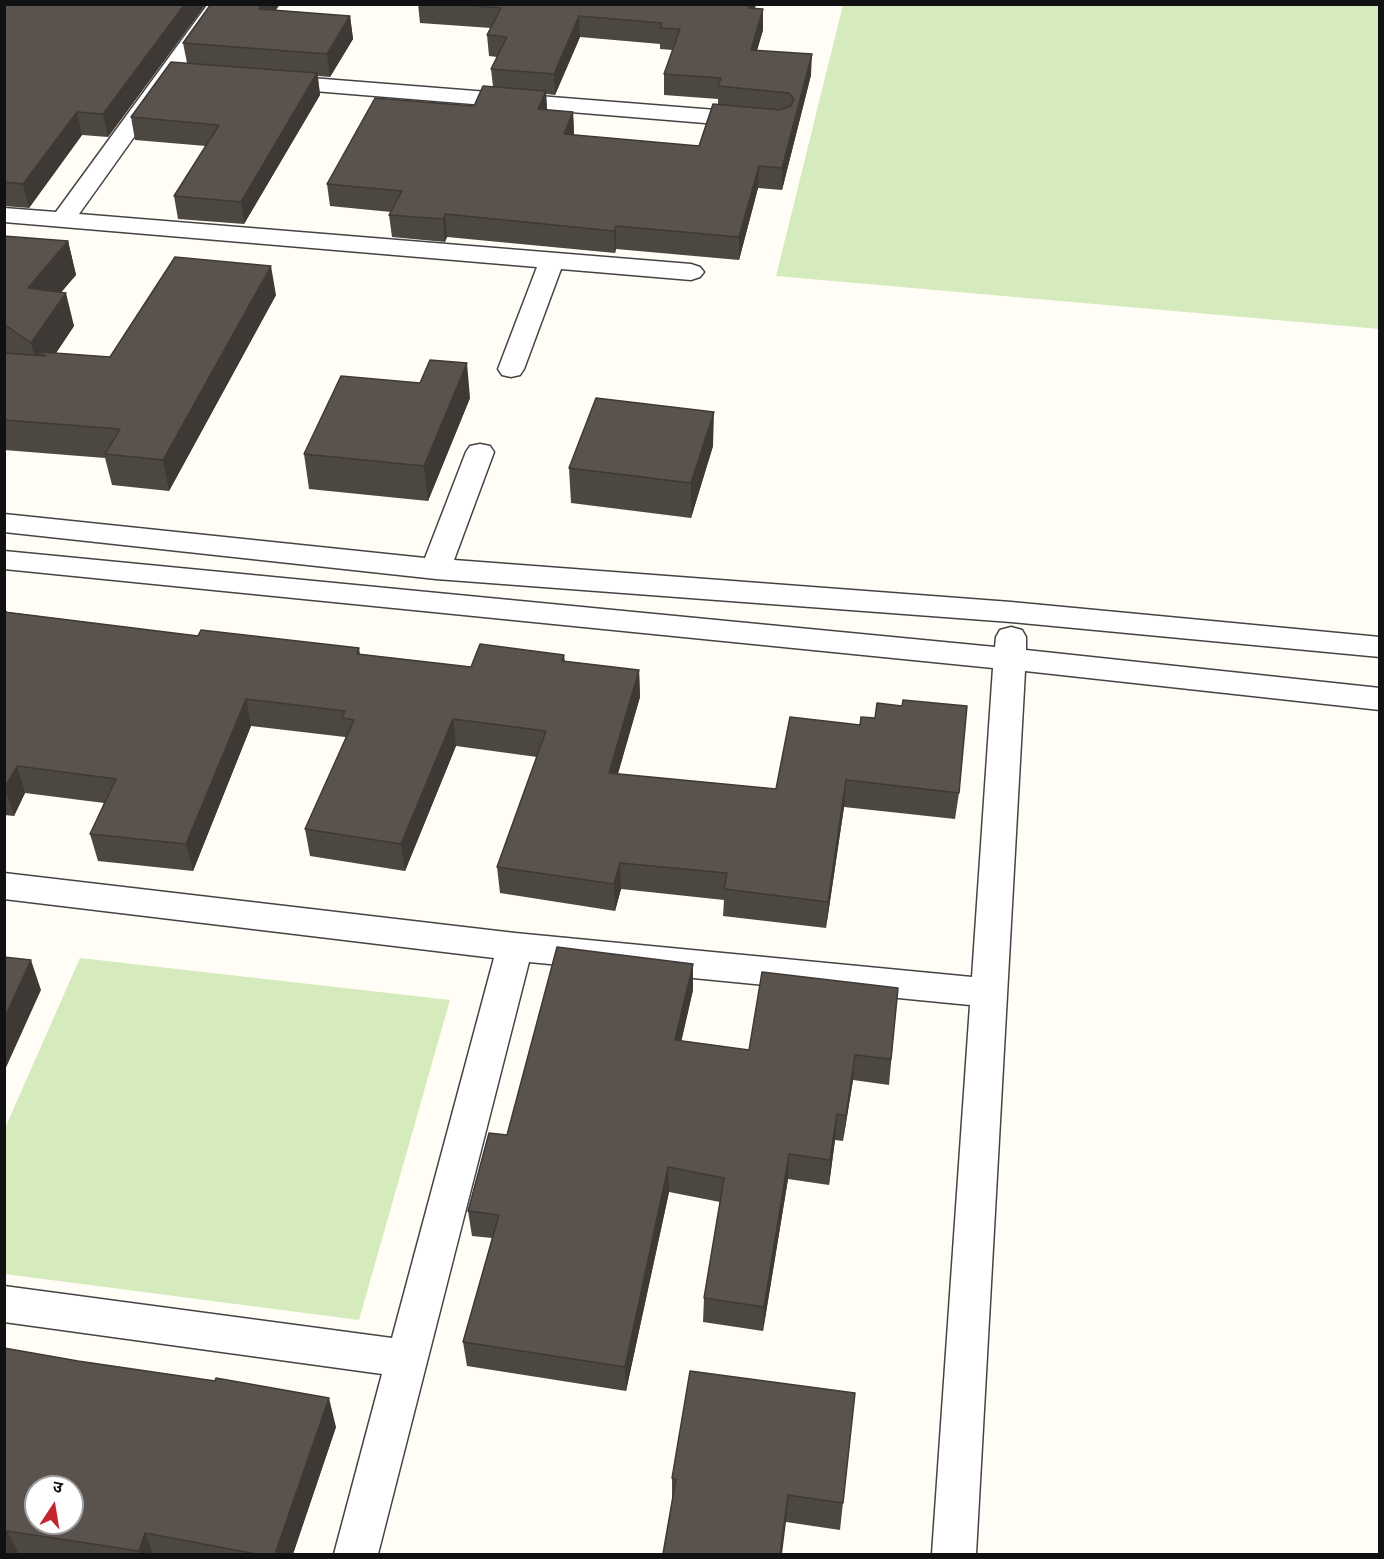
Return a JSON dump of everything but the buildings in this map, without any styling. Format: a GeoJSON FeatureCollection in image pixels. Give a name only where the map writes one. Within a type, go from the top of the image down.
{"type":"FeatureCollection","features":[{"type":"Feature","properties":{"kind":"street"},"geometry":{"type":"LineString","coordinates":[[63,219],[219,4]]}},
{"type":"Feature","properties":{"kind":"street"},"geometry":{"type":"LineString","coordinates":[[170,74],[194,76]]}},
{"type":"Feature","properties":{"kind":"street"},"geometry":{"type":"LineString","coordinates":[[254,81],[780,122]]}},
{"type":"Feature","properties":{"kind":"street"},"geometry":{"type":"LineString","coordinates":[[4,215],[691,272]]}},
{"type":"Feature","properties":{"kind":"street"},"geometry":{"type":"LineString","coordinates":[[511,369],[552,260]]}},
{"type":"Feature","properties":{"kind":"street"},"geometry":{"type":"LineString","coordinates":[[436,569],[480,452]]}},
{"type":"Feature","properties":{"kind":"street"},"geometry":{"type":"LineString","coordinates":[[4,523],[436,569],[1011,612],[1380,647]]}},
{"type":"Feature","properties":{"kind":"street"},"geometry":{"type":"LineString","coordinates":[[4,560],[1380,699]]}},
{"type":"Feature","properties":{"kind":"street"},"geometry":{"type":"LineString","coordinates":[[954,1554],[1011,660],[1011,612]]}},
{"type":"Feature","properties":{"kind":"street"},"geometry":{"type":"LineString","coordinates":[[4,886],[515,947],[990,993]]}},
{"type":"Feature","properties":{"kind":"street"},"geometry":{"type":"LineString","coordinates":[[356,1554],[515,947]]}},
{"type":"Feature","properties":{"kind":"street"},"geometry":{"type":"LineString","coordinates":[[4,1304],[407,1359]]}},
{"type":"Feature","properties":{"kind":"green space"},"geometry":{"type":"Polygon","coordinates":[[[843,5],[1379,5],[1379,329],[776,276],[843,5]]]}},
{"type":"Feature","properties":{"kind":"green space"},"geometry":{"type":"Polygon","coordinates":[[[80,958],[450,1000],[359,1320],[5,1274],[5,1128],[80,958]]]}}]}
